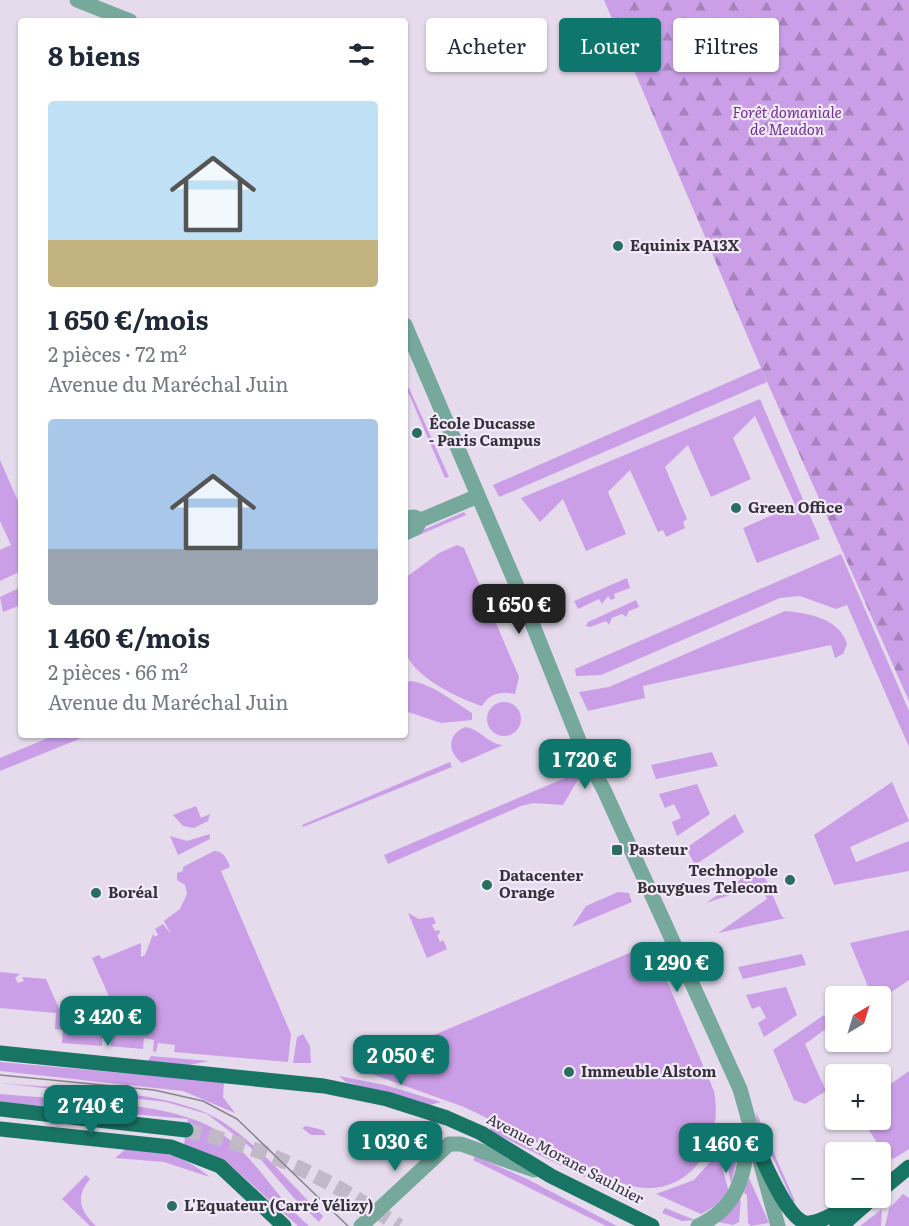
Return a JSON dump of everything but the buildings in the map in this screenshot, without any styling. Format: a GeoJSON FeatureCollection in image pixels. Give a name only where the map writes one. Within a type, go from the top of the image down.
{"type":"FeatureCollection","features":[{"type":"Feature","properties":{"kind":"main road","name":"Avenue Morane Saulnier"},"geometry":{"type":"LineString","coordinates":[[0,1053],[303,1083],[355,1092],[447,1118],[491,1138],[551,1176],[652,1226]]}},
{"type":"Feature","properties":{"kind":"main road"},"geometry":{"type":"LineString","coordinates":[[0,1109],[186,1131]]}},
{"type":"Feature","properties":{"kind":"main road"},"geometry":{"type":"LineString","coordinates":[[0,1129],[171,1147],[197,1155],[220,1166],[284,1226]]}},
{"type":"Feature","properties":{"kind":"main road"},"geometry":{"type":"LineString","coordinates":[[756,1145],[789,1209],[802,1222],[819,1221],[842,1208]]}},
{"type":"Feature","properties":{"kind":"main road"},"geometry":{"type":"LineString","coordinates":[[891,1178],[905,1170]]}},
{"type":"Feature","properties":{"kind":"main road"},"geometry":{"type":"LineString","coordinates":[[891,1182],[905,1170]]}},
{"type":"Feature","properties":{"kind":"main road"},"geometry":{"type":"LineString","coordinates":[[843,1224],[861,1208]]}},
{"type":"Feature","properties":{"kind":"street"},"geometry":{"type":"LineString","coordinates":[[77,0],[122,18]]}},
{"type":"Feature","properties":{"kind":"street"},"geometry":{"type":"LineString","coordinates":[[408,333],[584,753],[604,790],[740,1089],[778,1226]]}},
{"type":"Feature","properties":{"kind":"street"},"geometry":{"type":"LineString","coordinates":[[408,532],[416,528],[421,520],[478,496]]}},
{"type":"Feature","properties":{"kind":"street"},"geometry":{"type":"LineString","coordinates":[[408,518],[421,520]]}},
{"type":"Feature","properties":{"kind":"street"},"geometry":{"type":"LineString","coordinates":[[698,1226],[721,1212],[736,1192],[743,1175],[749,1124]]}},
{"type":"Feature","properties":{"kind":"street"},"geometry":{"type":"LineString","coordinates":[[371,1223],[449,1144],[461,1144],[551,1176]]}},
{"type":"Feature","properties":{"kind":"green space","name":"Forêt domaniale de Meudon"},"geometry":{"type":"Polygon","coordinates":[[[604,0],[909,0],[909,701],[761,368],[635,72],[661,72],[661,18],[612,18],[604,0]]]}},
{"type":"Feature","properties":{"kind":"green space"},"geometry":{"type":"Polygon","coordinates":[[[761,368],[767,382],[499,497],[493,485],[761,368]]]}},
{"type":"Feature","properties":{"kind":"green space"},"geometry":{"type":"Polygon","coordinates":[[[408,389],[449,477],[445,478],[408,394],[408,389]]]}},
{"type":"Feature","properties":{"kind":"green space"},"geometry":{"type":"Polygon","coordinates":[[[760,399],[820,539],[757,563],[743,528],[795,505],[755,416],[733,438],[751,479],[711,497],[688,445],[665,467],[687,519],[683,522],[685,528],[666,537],[663,530],[658,532],[630,470],[608,492],[626,534],[586,551],[563,499],[540,522],[521,498],[760,399]]]}},
{"type":"Feature","properties":{"kind":"green space"},"geometry":{"type":"Polygon","coordinates":[[[0,460],[18,501],[18,572],[0,581],[0,550],[11,545],[0,521],[0,460]]]}},
{"type":"Feature","properties":{"kind":"green space"},"geometry":{"type":"Polygon","coordinates":[[[464,512],[466,515],[408,540],[408,537],[464,512]]]}},
{"type":"Feature","properties":{"kind":"green space"},"geometry":{"type":"Polygon","coordinates":[[[457,545],[464,548],[519,677],[515,694],[496,694],[482,706],[436,685],[415,668],[409,659],[408,576],[439,553],[457,545]]]}},
{"type":"Feature","properties":{"kind":"green space"},"geometry":{"type":"Polygon","coordinates":[[[841,554],[909,711],[909,747],[847,605],[836,609],[800,596],[780,598],[601,675],[576,676],[575,669],[841,554]]]}},
{"type":"Feature","properties":{"kind":"green space"},"geometry":{"type":"Polygon","coordinates":[[[627,578],[630,588],[614,594],[615,598],[611,600],[608,596],[602,604],[599,599],[578,609],[574,601],[627,578]]]}},
{"type":"Feature","properties":{"kind":"green space"},"geometry":{"type":"Polygon","coordinates":[[[18,588],[18,606],[3,612],[0,597],[18,588]]]}},
{"type":"Feature","properties":{"kind":"green space"},"geometry":{"type":"Polygon","coordinates":[[[636,600],[639,607],[629,611],[626,617],[622,614],[612,618],[609,625],[606,621],[590,627],[586,626],[588,622],[636,600]]]}},
{"type":"Feature","properties":{"kind":"green space"},"geometry":{"type":"Polygon","coordinates":[[[785,611],[804,613],[831,623],[843,635],[847,644],[843,654],[835,658],[831,645],[643,686],[645,698],[588,711],[579,692],[609,687],[785,611]]]}},
{"type":"Feature","properties":{"kind":"green space"},"geometry":{"type":"Polygon","coordinates":[[[408,682],[426,685],[450,698],[472,713],[472,720],[441,723],[408,712],[408,682]]]}},
{"type":"Feature","properties":{"kind":"green space"},"geometry":{"type":"Polygon","coordinates":[[[504,702],[516,707],[521,719],[516,731],[504,736],[492,731],[487,719],[492,707],[504,702]]]}},
{"type":"Feature","properties":{"kind":"green space"},"geometry":{"type":"Polygon","coordinates":[[[465,727],[503,745],[462,763],[454,754],[451,744],[455,734],[465,727]]]}},
{"type":"Feature","properties":{"kind":"green space"},"geometry":{"type":"Polygon","coordinates":[[[48,738],[82,738],[0,771],[0,758],[48,738]]]}},
{"type":"Feature","properties":{"kind":"green space"},"geometry":{"type":"Polygon","coordinates":[[[712,752],[718,766],[656,779],[651,765],[712,752]]]}},
{"type":"Feature","properties":{"kind":"green space"},"geometry":{"type":"Polygon","coordinates":[[[450,762],[452,767],[303,827],[302,825],[450,762]]]}},
{"type":"Feature","properties":{"kind":"green space"},"geometry":{"type":"Polygon","coordinates":[[[577,773],[579,778],[563,805],[533,803],[521,806],[388,864],[384,855],[577,773]]]}},
{"type":"Feature","properties":{"kind":"green space"},"geometry":{"type":"Polygon","coordinates":[[[892,782],[909,821],[850,847],[856,862],[909,841],[909,871],[834,885],[814,835],[892,782]]]}},
{"type":"Feature","properties":{"kind":"green space"},"geometry":{"type":"Polygon","coordinates":[[[697,784],[710,814],[677,836],[672,822],[681,818],[674,804],[665,808],[659,794],[697,784]]]}},
{"type":"Feature","properties":{"kind":"green space"},"geometry":{"type":"Polygon","coordinates":[[[196,806],[201,818],[210,814],[208,821],[194,828],[183,826],[173,815],[196,806]]]}},
{"type":"Feature","properties":{"kind":"green space"},"geometry":{"type":"Polygon","coordinates":[[[735,814],[744,832],[695,865],[686,848],[735,814]]]}},
{"type":"Feature","properties":{"kind":"green space"},"geometry":{"type":"Polygon","coordinates":[[[210,834],[210,839],[178,855],[170,836],[187,841],[210,834]]]}},
{"type":"Feature","properties":{"kind":"green space"},"geometry":{"type":"Polygon","coordinates":[[[214,851],[223,854],[229,864],[230,867],[221,871],[291,1034],[288,1062],[174,1052],[175,1045],[158,1043],[156,1052],[153,1051],[154,1040],[144,1038],[143,1049],[110,1046],[112,1036],[107,1035],[106,1038],[102,1038],[102,1046],[62,1043],[63,1030],[55,1029],[56,1013],[0,1008],[0,972],[20,974],[15,978],[18,983],[24,981],[22,977],[46,979],[61,1013],[119,1019],[92,958],[99,955],[102,959],[141,943],[141,957],[145,955],[153,934],[155,937],[158,935],[155,929],[163,924],[171,934],[164,921],[180,909],[187,894],[185,885],[177,880],[177,873],[183,871],[183,867],[214,851]]]}},
{"type":"Feature","properties":{"kind":"green space"},"geometry":{"type":"Polygon","coordinates":[[[763,864],[761,868],[782,917],[786,918],[718,933],[767,899],[760,885],[706,903],[763,864]]]}},
{"type":"Feature","properties":{"kind":"green space"},"geometry":{"type":"Polygon","coordinates":[[[618,892],[629,893],[632,902],[572,927],[586,906],[618,892]]]}},
{"type":"Feature","properties":{"kind":"green space"},"geometry":{"type":"Polygon","coordinates":[[[408,913],[419,919],[433,917],[436,923],[432,925],[435,931],[439,930],[440,933],[437,935],[440,942],[443,940],[447,949],[427,958],[408,913]]]}},
{"type":"Feature","properties":{"kind":"green space"},"geometry":{"type":"Polygon","coordinates":[[[909,930],[909,980],[891,992],[891,986],[868,986],[850,943],[909,930]]]}},
{"type":"Feature","properties":{"kind":"green space"},"geometry":{"type":"Polygon","coordinates":[[[651,944],[714,1091],[716,1112],[707,1150],[696,1166],[683,1178],[666,1186],[646,1188],[624,1184],[464,1107],[355,1068],[651,944]]]}},
{"type":"Feature","properties":{"kind":"green space"},"geometry":{"type":"Polygon","coordinates":[[[802,954],[806,965],[743,979],[738,967],[802,954]]]}},
{"type":"Feature","properties":{"kind":"green space"},"geometry":{"type":"Polygon","coordinates":[[[786,987],[797,1015],[764,1037],[758,1023],[766,1018],[760,1006],[752,1009],[746,995],[786,987]]]}},
{"type":"Feature","properties":{"kind":"green space"},"geometry":{"type":"Polygon","coordinates":[[[824,1015],[825,1030],[805,1044],[825,1092],[805,1104],[794,1100],[773,1050],[824,1015]]]}},
{"type":"Feature","properties":{"kind":"green space"},"geometry":{"type":"Polygon","coordinates":[[[303,1034],[310,1046],[311,1063],[293,1063],[297,1037],[303,1034]]]}},
{"type":"Feature","properties":{"kind":"green space"},"geometry":{"type":"Polygon","coordinates":[[[151,1056],[209,1061],[189,1065],[148,1061],[151,1056]]]}},
{"type":"Feature","properties":{"kind":"green space"},"geometry":{"type":"Polygon","coordinates":[[[0,1062],[224,1082],[223,1097],[235,1113],[183,1091],[0,1071],[0,1062]]]}},
{"type":"Feature","properties":{"kind":"green space"},"geometry":{"type":"Polygon","coordinates":[[[909,1071],[909,1149],[893,1159],[891,1158],[891,1142],[876,1142],[869,1130],[891,1130],[891,1084],[909,1071]]]}},
{"type":"Feature","properties":{"kind":"green space"},"geometry":{"type":"Polygon","coordinates":[[[339,1076],[385,1085],[441,1102],[430,1105],[346,1082],[339,1076]]]}},
{"type":"Feature","properties":{"kind":"green space"},"geometry":{"type":"Polygon","coordinates":[[[0,1083],[116,1092],[176,1103],[202,1111],[223,1122],[250,1143],[323,1216],[319,1222],[294,1198],[249,1146],[207,1114],[166,1102],[0,1083]]]}},
{"type":"Feature","properties":{"kind":"green space"},"geometry":{"type":"Polygon","coordinates":[[[0,1094],[115,1103],[175,1114],[201,1122],[221,1133],[245,1154],[286,1203],[309,1226],[298,1226],[229,1164],[184,1144],[188,1119],[0,1102],[0,1094]]]}},
{"type":"Feature","properties":{"kind":"green space"},"geometry":{"type":"Polygon","coordinates":[[[756,1112],[795,1201],[793,1202],[757,1123],[756,1112]]]}},
{"type":"Feature","properties":{"kind":"green space"},"geometry":{"type":"Polygon","coordinates":[[[306,1126],[323,1130],[326,1135],[311,1135],[302,1128],[306,1126]]]}},
{"type":"Feature","properties":{"kind":"green space"},"geometry":{"type":"Polygon","coordinates":[[[490,1128],[498,1129],[626,1191],[630,1199],[490,1131],[490,1128]]]}},
{"type":"Feature","properties":{"kind":"green space"},"geometry":{"type":"Polygon","coordinates":[[[726,1132],[736,1164],[731,1184],[724,1147],[726,1132]]]}},
{"type":"Feature","properties":{"kind":"green space"},"geometry":{"type":"Polygon","coordinates":[[[127,1148],[171,1155],[189,1163],[210,1177],[164,1162],[115,1158],[127,1148]]]}},
{"type":"Feature","properties":{"kind":"green space"},"geometry":{"type":"Polygon","coordinates":[[[718,1153],[729,1192],[715,1206],[701,1214],[656,1194],[694,1180],[718,1153]]]}},
{"type":"Feature","properties":{"kind":"green space"},"geometry":{"type":"Polygon","coordinates":[[[475,1156],[527,1179],[617,1226],[606,1226],[473,1160],[475,1156]]]}},
{"type":"Feature","properties":{"kind":"green space"},"geometry":{"type":"Polygon","coordinates":[[[86,1175],[90,1179],[82,1192],[81,1204],[86,1215],[96,1226],[90,1226],[62,1199],[86,1175]]]}},
{"type":"Feature","properties":{"kind":"green space"},"geometry":{"type":"Polygon","coordinates":[[[749,1178],[769,1223],[751,1226],[748,1223],[747,1195],[744,1193],[749,1178]]]}},
{"type":"Feature","properties":{"kind":"green space"},"geometry":{"type":"Polygon","coordinates":[[[903,1194],[909,1198],[909,1226],[885,1226],[891,1207],[903,1194]]]}},
{"type":"Feature","properties":{"kind":"green space"},"geometry":{"type":"Polygon","coordinates":[[[741,1199],[739,1222],[733,1225],[718,1222],[741,1199]]]}},
{"type":"Feature","properties":{"kind":"green space"},"geometry":{"type":"Polygon","coordinates":[[[665,1208],[695,1220],[682,1221],[662,1213],[665,1208]]]}},
{"type":"Feature","properties":{"kind":"green space"},"geometry":{"type":"Polygon","coordinates":[[[882,1209],[881,1226],[860,1226],[882,1209]]]}},
{"type":"Feature","properties":{"kind":"tunnel"},"geometry":{"type":"LineString","coordinates":[[186,1130],[244,1146],[297,1167],[374,1209],[399,1226]]}},
{"type":"Feature","properties":{"kind":"tram line"},"geometry":{"type":"LineString","coordinates":[[0,1075],[154,1090],[203,1101],[237,1119],[348,1226]]}},
{"type":"Feature","properties":{"kind":"place","name":"Equinix PA13X"},"geometry":{"type":"Point","coordinates":[618,246]}},
{"type":"Feature","properties":{"kind":"place","name":"École Ducasse - Paris Campus"},"geometry":{"type":"Point","coordinates":[417,433]}},
{"type":"Feature","properties":{"kind":"place","name":"Green Office"},"geometry":{"type":"Point","coordinates":[736,508]}},
{"type":"Feature","properties":{"kind":"place","name":"Pasteur"},"geometry":{"type":"Point","coordinates":[617,850]}},
{"type":"Feature","properties":{"kind":"place","name":"Technopole Bouygues Telecom"},"geometry":{"type":"Point","coordinates":[790,880]}},
{"type":"Feature","properties":{"kind":"place","name":"Datacenter Orange"},"geometry":{"type":"Point","coordinates":[487,885]}},
{"type":"Feature","properties":{"kind":"place","name":"Boréal"},"geometry":{"type":"Point","coordinates":[96,893]}},
{"type":"Feature","properties":{"kind":"place","name":"Immeuble Alstom"},"geometry":{"type":"Point","coordinates":[569,1072]}},
{"type":"Feature","properties":{"kind":"place","name":"L'Equateur (Carré Vélizy)"},"geometry":{"type":"Point","coordinates":[172,1206]}}]}
